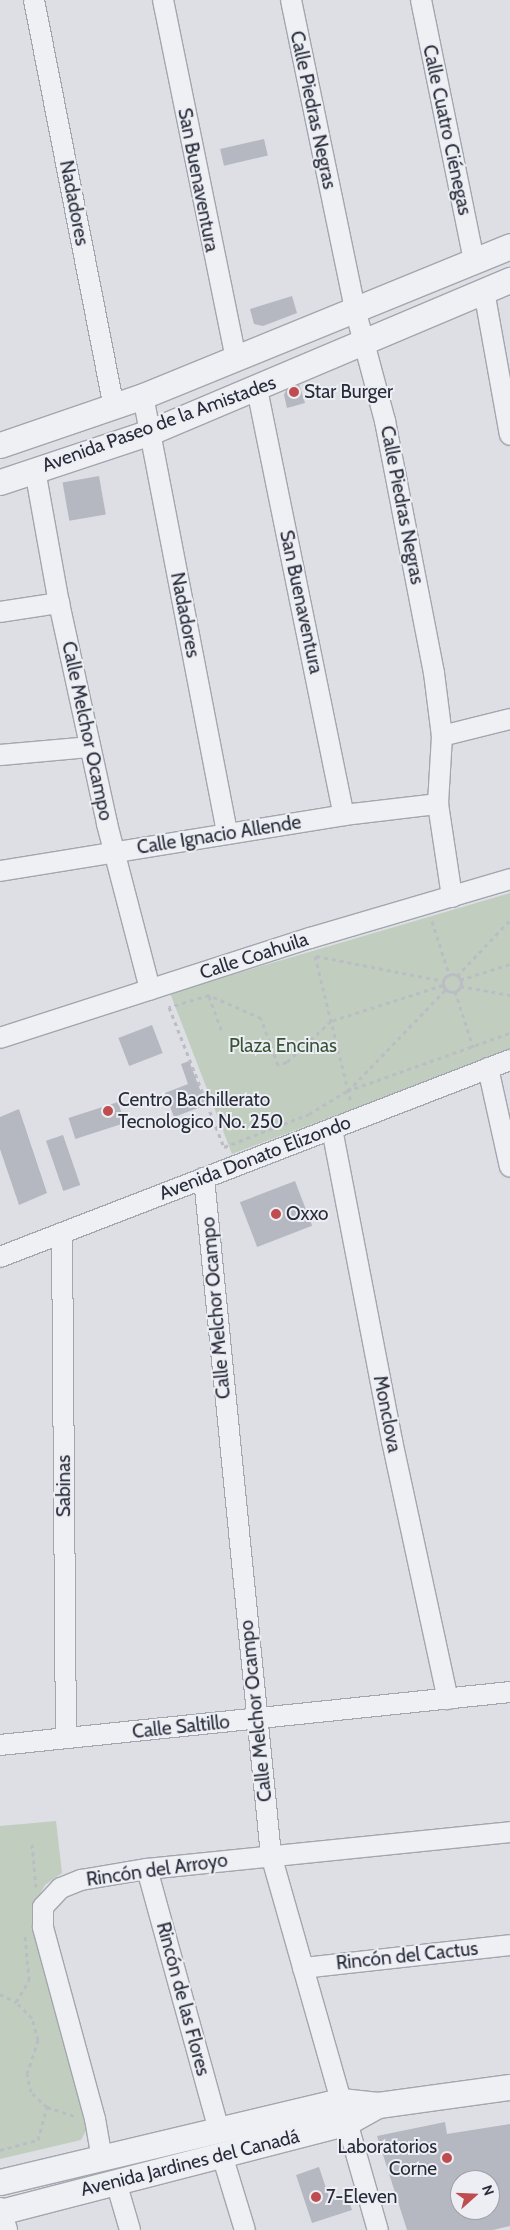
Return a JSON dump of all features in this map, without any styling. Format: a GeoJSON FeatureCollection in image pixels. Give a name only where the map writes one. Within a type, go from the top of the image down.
{"type":"FeatureCollection","features":[{"type":"Feature","properties":{"kind":"street","name":"Nadadores"},"geometry":{"type":"LineString","coordinates":[[34,0],[114,406]]}},
{"type":"Feature","properties":{"kind":"street","name":"San Buenaventura"},"geometry":{"type":"LineString","coordinates":[[163,0],[236,360]]}},
{"type":"Feature","properties":{"kind":"street","name":"Calle Piedras Negras"},"geometry":{"type":"LineString","coordinates":[[291,0],[355,309],[385,422],[410,542],[434,673],[442,736],[438,804],[452,897]]}},
{"type":"Feature","properties":{"kind":"street","name":"Calle Cuatro Ciénegas"},"geometry":{"type":"LineString","coordinates":[[421,0],[474,261]]}},
{"type":"Feature","properties":{"kind":"street","name":"Avenida Paseo de la Amistades"},"geometry":{"type":"LineString","coordinates":[[0,445],[143,396],[236,360],[510,246]]}},
{"type":"Feature","properties":{"kind":"street","name":"Avenida Paseo de la Amistades"},"geometry":{"type":"LineString","coordinates":[[0,482],[150,432],[257,389],[510,280]]}},
{"type":"Feature","properties":{"kind":"street"},"geometry":{"type":"LineString","coordinates":[[484,291],[510,435]]}},
{"type":"Feature","properties":{"kind":"street","name":"San Buenaventura"},"geometry":{"type":"LineString","coordinates":[[257,389],[344,815]]}},
{"type":"Feature","properties":{"kind":"street","name":"Nadadores"},"geometry":{"type":"LineString","coordinates":[[143,396],[227,834]]}},
{"type":"Feature","properties":{"kind":"street","name":"Calle Melchor Ocampo"},"geometry":{"type":"LineString","coordinates":[[34,470],[59,603],[90,747],[150,989]]}},
{"type":"Feature","properties":{"kind":"street"},"geometry":{"type":"LineString","coordinates":[[0,612],[59,603]]}},
{"type":"Feature","properties":{"kind":"street"},"geometry":{"type":"LineString","coordinates":[[442,736],[510,719]]}},
{"type":"Feature","properties":{"kind":"street"},"geometry":{"type":"LineString","coordinates":[[0,756],[90,747]]}},
{"type":"Feature","properties":{"kind":"street","name":"Calle Ignacio Allende"},"geometry":{"type":"LineString","coordinates":[[0,871],[344,815],[438,804]]}},
{"type":"Feature","properties":{"kind":"street","name":"Calle Coahuila"},"geometry":{"type":"LineString","coordinates":[[0,1038],[150,989],[510,879]]}},
{"type":"Feature","properties":{"kind":"street","name":"Avenida Donato Elizondo"},"geometry":{"type":"LineString","coordinates":[[0,1257],[510,1060]]}},
{"type":"Feature","properties":{"kind":"street"},"geometry":{"type":"LineString","coordinates":[[488,1068],[510,1167]]}},
{"type":"Feature","properties":{"kind":"street","name":"Monclova"},"geometry":{"type":"LineString","coordinates":[[332,1129],[392,1441],[448,1699]]}},
{"type":"Feature","properties":{"kind":"street","name":"Calle Melchor Ocampo"},"geometry":{"type":"LineString","coordinates":[[204,1178],[271,1856],[378,2230]]}},
{"type":"Feature","properties":{"kind":"street","name":"Sabinas"},"geometry":{"type":"LineString","coordinates":[[62,1233],[66,1738]]}},
{"type":"Feature","properties":{"kind":"street","name":"Calle Saltillo"},"geometry":{"type":"LineString","coordinates":[[0,1745],[510,1692]]}},
{"type":"Feature","properties":{"kind":"street","name":"Rincón del Arroyo"},"geometry":{"type":"LineString","coordinates":[[102,2159],[95,2119],[43,1927],[43,1907],[61,1888],[81,1880],[146,1869],[510,1832]]}},
{"type":"Feature","properties":{"kind":"street","name":"Rincón de las Flores"},"geometry":{"type":"LineString","coordinates":[[146,1869],[219,2130]]}},
{"type":"Feature","properties":{"kind":"street","name":"Rincón del Cactus"},"geometry":{"type":"LineString","coordinates":[[303,1968],[510,1945]]}},
{"type":"Feature","properties":{"kind":"street","name":"Avenida Jardines del Canadá"},"geometry":{"type":"LineString","coordinates":[[0,2182],[219,2130],[510,2086]]}},
{"type":"Feature","properties":{"kind":"street","name":"Avenida Jardines del Canadá"},"geometry":{"type":"LineString","coordinates":[[2,2216],[116,2182],[222,2155],[344,2111]]}},
{"type":"Feature","properties":{"kind":"street"},"geometry":{"type":"LineString","coordinates":[[222,2155],[245,2230]]}},
{"type":"Feature","properties":{"kind":"street"},"geometry":{"type":"LineString","coordinates":[[116,2182],[130,2230]]}},
{"type":"Feature","properties":{"kind":"path"},"geometry":{"type":"LineString","coordinates":[[422,922],[440,917]]}},
{"type":"Feature","properties":{"kind":"path"},"geometry":{"type":"LineString","coordinates":[[431,919],[450,974],[459,978],[510,964]]}},
{"type":"Feature","properties":{"kind":"path"},"geometry":{"type":"LineString","coordinates":[[456,991],[460,986],[459,978],[510,920]]}},
{"type":"Feature","properties":{"kind":"path"},"geometry":{"type":"LineString","coordinates":[[314,955],[323,953]]}},
{"type":"Feature","properties":{"kind":"path"},"geometry":{"type":"LineString","coordinates":[[314,955],[444,985],[456,991],[473,1047]]}},
{"type":"Feature","properties":{"kind":"path"},"geometry":{"type":"LineString","coordinates":[[314,955],[347,1091]]}},
{"type":"Feature","properties":{"kind":"path"},"geometry":{"type":"LineString","coordinates":[[347,1091],[444,985],[450,974]]}},
{"type":"Feature","properties":{"kind":"path"},"geometry":{"type":"LineString","coordinates":[[444,985],[331,1021],[287,1062],[278,1065],[262,1018],[208,995],[169,1007],[224,1147],[309,1114],[347,1091],[510,1033]]}},
{"type":"Feature","properties":{"kind":"path"},"geometry":{"type":"LineString","coordinates":[[460,986],[510,995]]}},
{"type":"Feature","properties":{"kind":"path"},"geometry":{"type":"LineString","coordinates":[[208,995],[222,1032]]}},
{"type":"Feature","properties":{"kind":"path"},"geometry":{"type":"LineString","coordinates":[[32,1844],[36,1889]]}},
{"type":"Feature","properties":{"kind":"path"},"geometry":{"type":"LineString","coordinates":[[16,2002],[28,1980],[25,1934]]}},
{"type":"Feature","properties":{"kind":"path"},"geometry":{"type":"LineString","coordinates":[[0,1994],[16,2002],[32,2018],[38,2040],[27,2074],[31,2092],[47,2107],[68,2116],[95,2119]]}},
{"type":"Feature","properties":{"kind":"path"},"geometry":{"type":"LineString","coordinates":[[0,2150],[38,2140],[47,2107]]}},
{"type":"Feature","properties":{"kind":"green space","name":"Plaza Encinas"},"geometry":{"type":"Polygon","coordinates":[[[510,893],[510,1050],[232,1154],[170,993],[510,893]]]}},
{"type":"Feature","properties":{"kind":"green space"},"geometry":{"type":"Polygon","coordinates":[[[56,1821],[62,1873],[45,1885],[37,1899],[34,1918],[88,2127],[81,2140],[0,2159],[0,1826],[56,1821]]]}},
{"type":"Feature","properties":{"kind":"building"},"geometry":{"type":"Polygon","coordinates":[[[264,139],[268,156],[224,166],[220,149],[264,139]]]}},
{"type":"Feature","properties":{"kind":"building"},"geometry":{"type":"Polygon","coordinates":[[[292,296],[297,313],[263,326],[254,324],[250,309],[292,296]]]}},
{"type":"Feature","properties":{"kind":"building","name":"Star Burger"},"geometry":{"type":"Polygon","coordinates":[[[298,381],[305,403],[287,408],[284,395],[288,385],[298,381]]]}},
{"type":"Feature","properties":{"kind":"building"},"geometry":{"type":"Polygon","coordinates":[[[99,476],[106,514],[69,521],[63,482],[99,476]]]}},
{"type":"Feature","properties":{"kind":"building"},"geometry":{"type":"Polygon","coordinates":[[[152,1025],[163,1053],[129,1066],[118,1038],[152,1025]]]}},
{"type":"Feature","properties":{"kind":"building"},"geometry":{"type":"Polygon","coordinates":[[[189,1061],[206,1105],[174,1117],[165,1093],[188,1084],[181,1064],[189,1061]]]}},
{"type":"Feature","properties":{"kind":"building"},"geometry":{"type":"Polygon","coordinates":[[[118,1102],[125,1123],[75,1139],[69,1118],[118,1102]]]}},
{"type":"Feature","properties":{"kind":"building"},"geometry":{"type":"Polygon","coordinates":[[[19,1109],[47,1193],[19,1205],[0,1149],[0,1117],[19,1109]]]}},
{"type":"Feature","properties":{"kind":"building"},"geometry":{"type":"Polygon","coordinates":[[[63,1135],[80,1185],[63,1191],[46,1141],[63,1135]]]}},
{"type":"Feature","properties":{"kind":"building","name":"Oxxo"},"geometry":{"type":"Polygon","coordinates":[[[295,1181],[312,1226],[257,1247],[240,1202],[295,1181]]]}},
{"type":"Feature","properties":{"kind":"building","name":"Laboratorios Corne"},"geometry":{"type":"Polygon","coordinates":[[[445,2122],[447,2134],[510,2124],[510,2226],[493,2230],[407,2230],[377,2136],[445,2122]]]}},
{"type":"Feature","properties":{"kind":"building","name":"7-Eleven"},"geometry":{"type":"Polygon","coordinates":[[[319,2167],[330,2200],[347,2195],[352,2210],[312,2223],[296,2175],[319,2167]]]}},
{"type":"Feature","properties":{"kind":"place","name":"Star Burger"},"geometry":{"type":"Point","coordinates":[294,392]}},
{"type":"Feature","properties":{"kind":"place","name":"Centro Bachillerato Tecnologico No. 250"},"geometry":{"type":"Point","coordinates":[108,1111]}},
{"type":"Feature","properties":{"kind":"place","name":"Oxxo"},"geometry":{"type":"Point","coordinates":[276,1214]}},
{"type":"Feature","properties":{"kind":"place","name":"Laboratorios Corne"},"geometry":{"type":"Point","coordinates":[447,2158]}},
{"type":"Feature","properties":{"kind":"place","name":"7-Eleven"},"geometry":{"type":"Point","coordinates":[316,2197]}}]}
